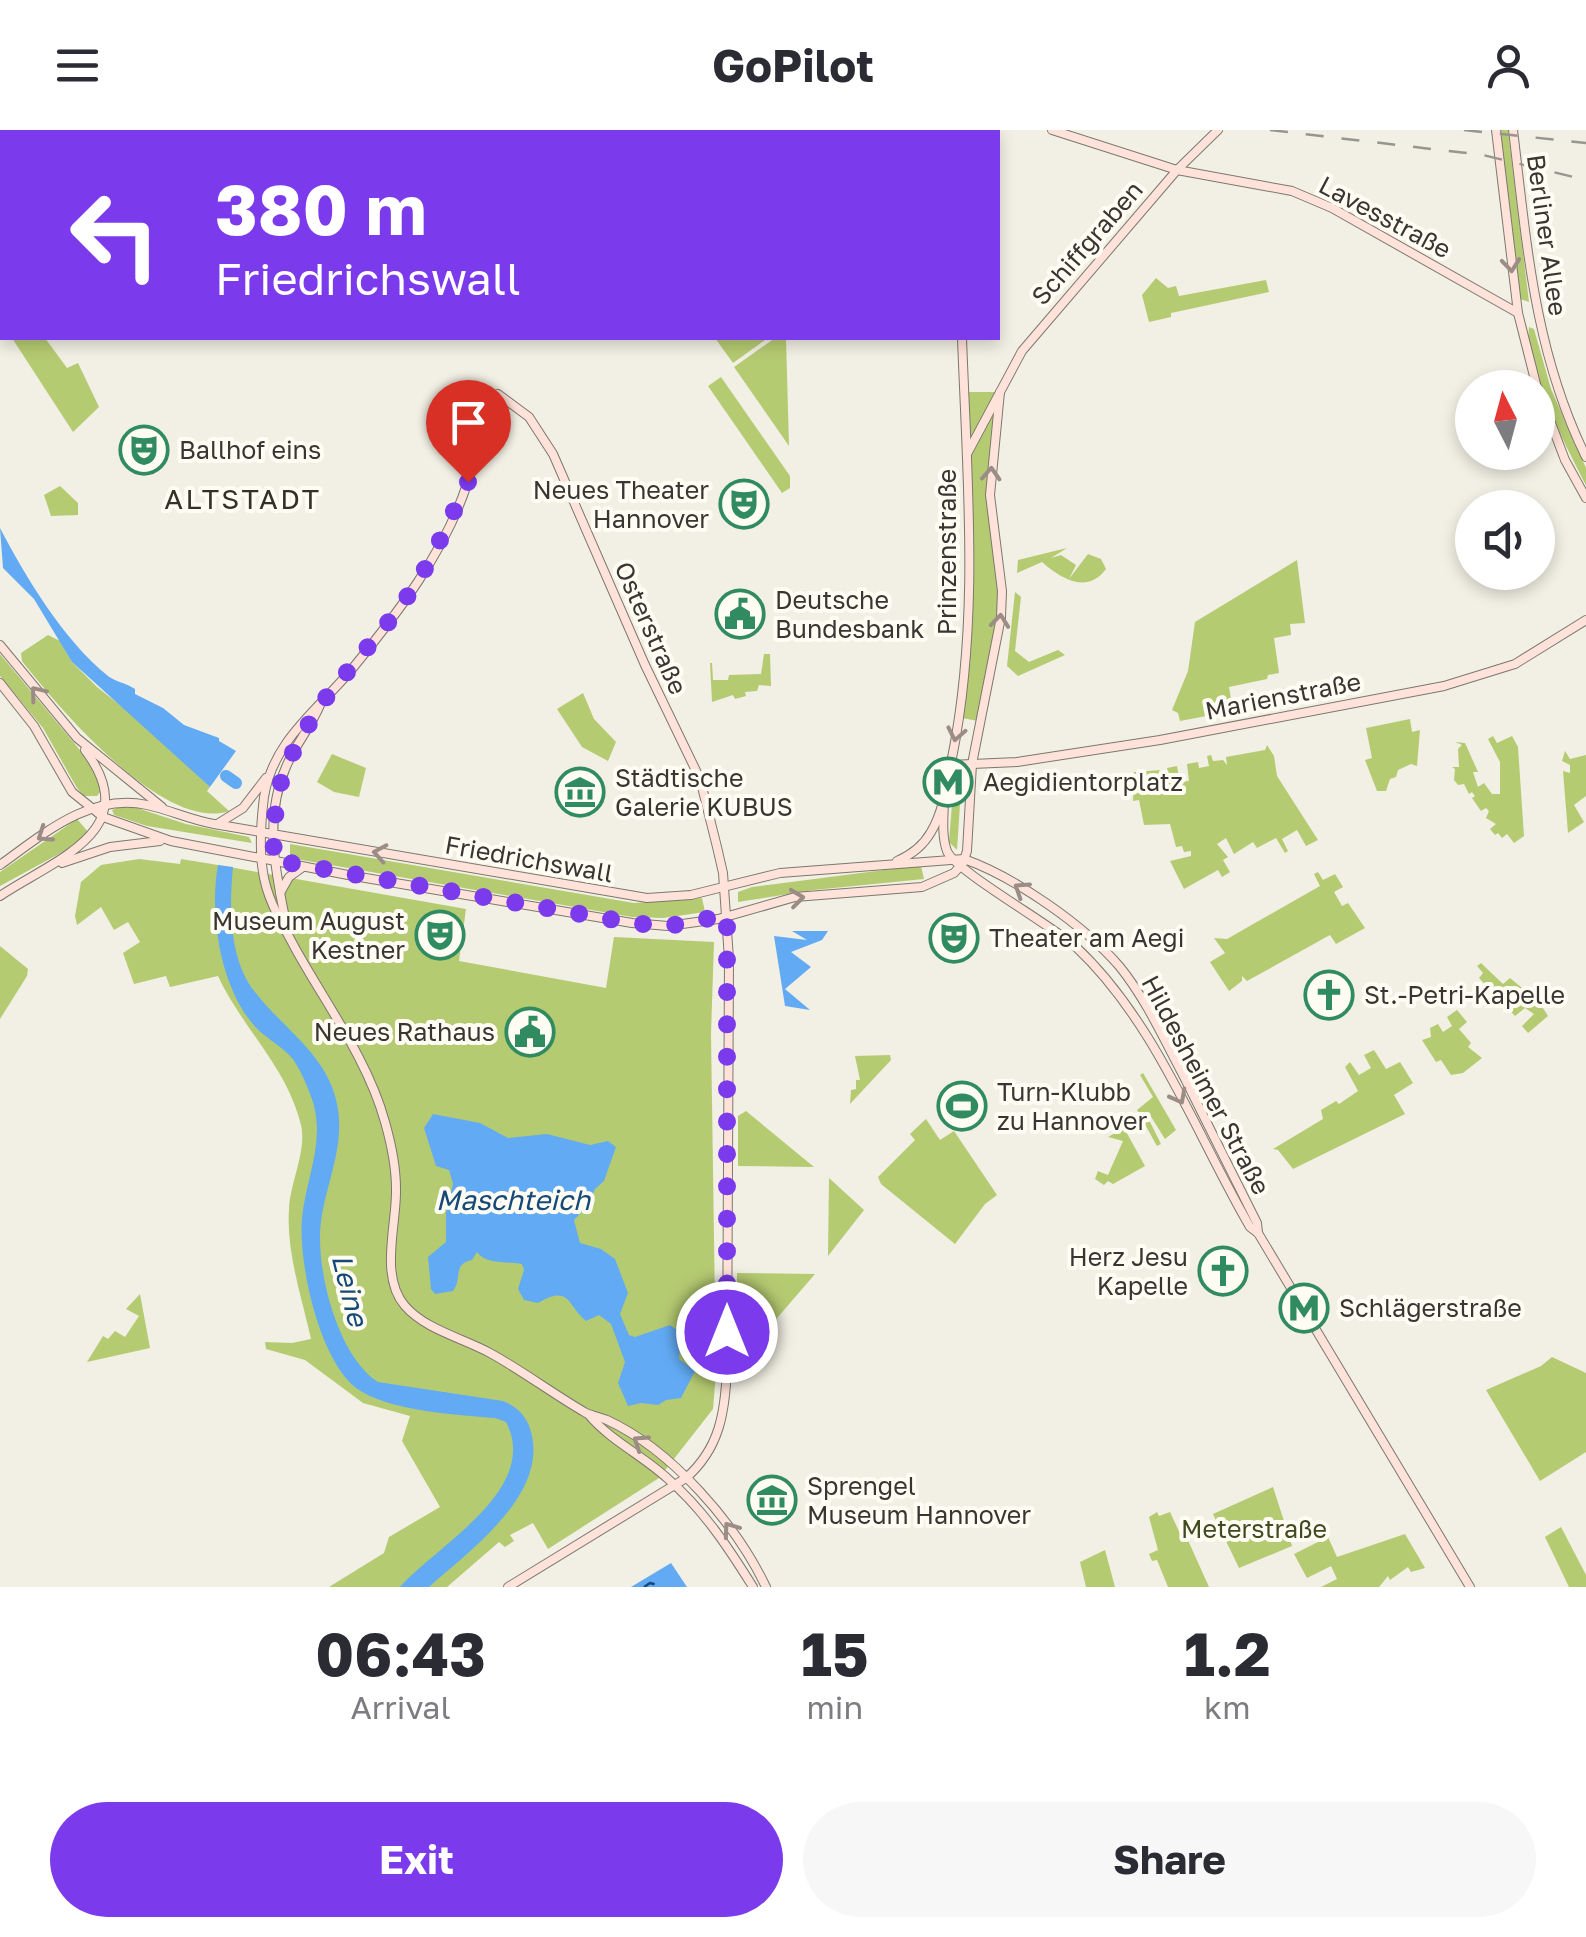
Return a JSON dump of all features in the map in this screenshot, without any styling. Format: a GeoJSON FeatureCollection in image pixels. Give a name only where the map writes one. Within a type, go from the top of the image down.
{"type":"FeatureCollection","features":[{"type":"Feature","properties":{"kind":"main road","name":"Lavesstraße"},"geometry":{"type":"LineString","coordinates":[[1052,130],[1177,170],[1288,189],[1318,201],[1518,313]]}},
{"type":"Feature","properties":{"kind":"main road","name":"Schiffgraben"},"geometry":{"type":"LineString","coordinates":[[967,454],[1022,351],[1177,170],[1218,130]]}},
{"type":"Feature","properties":{"kind":"main road","name":"Berliner Allee"},"geometry":{"type":"LineString","coordinates":[[1496,130],[1518,313],[1532,370]]}},
{"type":"Feature","properties":{"kind":"main road","name":"Berliner Allee"},"geometry":{"type":"LineString","coordinates":[[1513,130],[1525,250],[1541,333],[1556,387],[1586,457]]}},
{"type":"Feature","properties":{"kind":"main road","name":"Prinzenstraße"},"geometry":{"type":"LineString","coordinates":[[950,765],[962,703],[970,619],[962,340]]}},
{"type":"Feature","properties":{"kind":"main road","name":"Schiffgraben"},"geometry":{"type":"LineString","coordinates":[[972,764],[1001,617],[1002,591],[990,495],[1000,392]]}},
{"type":"Feature","properties":{"kind":"main road","name":"Osterstraße"},"geometry":{"type":"LineString","coordinates":[[320,705],[389,623],[430,561],[468,482],[482,402],[485,397],[498,394],[529,417],[553,454],[644,665],[700,779],[727,915],[728,1369],[720,1429],[686,1478],[508,1587]]}},
{"type":"Feature","properties":{"kind":"main road","name":"Berliner Allee"},"geometry":{"type":"LineString","coordinates":[[1555,434],[1586,498]]}},
{"type":"Feature","properties":{"kind":"main road","name":"Marienstraße"},"geometry":{"type":"LineString","coordinates":[[972,764],[1017,762],[1160,740],[1459,682],[1515,664],[1586,620]]}},
{"type":"Feature","properties":{"kind":"main road"},"geometry":{"type":"LineString","coordinates":[[0,645],[98,766],[105,804],[93,835],[79,848],[0,896]]}},
{"type":"Feature","properties":{"kind":"main road"},"geometry":{"type":"LineString","coordinates":[[0,684],[40,735],[72,792],[103,817],[171,840]]}},
{"type":"Feature","properties":{"kind":"main road"},"geometry":{"type":"LineString","coordinates":[[320,705],[294,730],[272,771],[264,794],[261,858],[268,894],[364,1066],[385,1122],[396,1186],[392,1279],[400,1299],[423,1321],[516,1367],[589,1415],[674,1485],[713,1526],[753,1587]]}},
{"type":"Feature","properties":{"kind":"main road"},"geometry":{"type":"LineString","coordinates":[[289,936],[273,860],[272,834],[283,775],[320,705]]}},
{"type":"Feature","properties":{"kind":"main road"},"geometry":{"type":"LineString","coordinates":[[77,738],[166,810]]}},
{"type":"Feature","properties":{"kind":"main road"},"geometry":{"type":"LineString","coordinates":[[972,764],[962,863],[952,860],[888,864],[906,857],[931,832],[950,765],[972,764]]}},
{"type":"Feature","properties":{"kind":"main road"},"geometry":{"type":"LineString","coordinates":[[214,824],[242,808],[272,771]]}},
{"type":"Feature","properties":{"kind":"main road"},"geometry":{"type":"LineString","coordinates":[[944,797],[945,837],[952,860]]}},
{"type":"Feature","properties":{"kind":"main road"},"geometry":{"type":"LineString","coordinates":[[0,865],[62,822],[90,808],[133,802],[166,810]]}},
{"type":"Feature","properties":{"kind":"main road","name":"Friedrichswall"},"geometry":{"type":"LineString","coordinates":[[166,810],[214,824],[634,897],[681,897],[780,873],[888,864]]}},
{"type":"Feature","properties":{"kind":"main road"},"geometry":{"type":"LineString","coordinates":[[44,870],[110,847],[171,840]]}},
{"type":"Feature","properties":{"kind":"main road","name":"Friedrichswall"},"geometry":{"type":"LineString","coordinates":[[171,840],[632,923],[668,926],[783,899],[903,890],[944,880],[962,863]]}},
{"type":"Feature","properties":{"kind":"main road","name":"Hildesheimer Straße"},"geometry":{"type":"LineString","coordinates":[[962,863],[988,868],[1057,913],[1117,964],[1149,1011],[1257,1223],[1258,1233]]}},
{"type":"Feature","properties":{"kind":"main road","name":"Hildesheimer Straße"},"geometry":{"type":"LineString","coordinates":[[962,863],[1046,923],[1112,985],[1137,1018],[1231,1195],[1250,1227],[1258,1233],[1470,1587]]}},
{"type":"Feature","properties":{"kind":"main road"},"geometry":{"type":"LineString","coordinates":[[280,893],[289,878],[305,866]]}},
{"type":"Feature","properties":{"kind":"main road"},"geometry":{"type":"LineString","coordinates":[[589,1415],[607,1420],[636,1438],[686,1478],[728,1525],[766,1587]]}},
{"type":"Feature","properties":{"kind":"green space"},"geometry":{"type":"Polygon","coordinates":[[[1500,130],[1508,130],[1529,302],[1520,299],[1500,130]]]}},
{"type":"Feature","properties":{"kind":"green space"},"geometry":{"type":"Polygon","coordinates":[[[1156,278],[1168,288],[1176,286],[1179,296],[1266,280],[1269,292],[1171,313],[1171,317],[1149,322],[1142,295],[1156,278]]]}},
{"type":"Feature","properties":{"kind":"green space"},"geometry":{"type":"Polygon","coordinates":[[[1529,327],[1534,329],[1546,370],[1535,370],[1529,327]]]}},
{"type":"Feature","properties":{"kind":"green space"},"geometry":{"type":"Polygon","coordinates":[[[13,340],[46,340],[67,368],[78,363],[99,407],[73,432],[13,340]]]}},
{"type":"Feature","properties":{"kind":"green space"},"geometry":{"type":"Polygon","coordinates":[[[716,340],[765,340],[733,363],[716,340]]]}},
{"type":"Feature","properties":{"kind":"green space"},"geometry":{"type":"Polygon","coordinates":[[[772,340],[786,340],[789,446],[734,367],[772,340]]]}},
{"type":"Feature","properties":{"kind":"green space"},"geometry":{"type":"Polygon","coordinates":[[[721,377],[790,476],[790,488],[782,493],[708,386],[721,377]]]}},
{"type":"Feature","properties":{"kind":"green space"},"geometry":{"type":"Polygon","coordinates":[[[964,392],[1000,392],[967,454],[964,392]]]}},
{"type":"Feature","properties":{"kind":"green space"},"geometry":{"type":"Polygon","coordinates":[[[1555,398],[1586,468],[1586,485],[1558,429],[1555,398]]]}},
{"type":"Feature","properties":{"kind":"green space"},"geometry":{"type":"Polygon","coordinates":[[[995,406],[987,497],[999,617],[978,721],[962,718],[973,618],[969,456],[995,406]]]}},
{"type":"Feature","properties":{"kind":"green space"},"geometry":{"type":"Polygon","coordinates":[[[60,486],[78,503],[78,515],[51,516],[44,495],[60,486]]]}},
{"type":"Feature","properties":{"kind":"green space"},"geometry":{"type":"Polygon","coordinates":[[[1067,548],[1051,558],[1061,555],[1076,565],[1069,579],[1088,554],[1101,559],[1106,569],[1099,577],[1082,582],[1074,581],[1065,578],[1057,574],[1042,562],[1017,573],[1018,560],[1067,548]]]}},
{"type":"Feature","properties":{"kind":"green space"},"geometry":{"type":"Polygon","coordinates":[[[1297,560],[1305,623],[1290,624],[1291,635],[1274,638],[1279,673],[1229,687],[1233,711],[1180,721],[1178,713],[1172,710],[1188,671],[1195,622],[1297,560]]]}},
{"type":"Feature","properties":{"kind":"green space"},"geometry":{"type":"Polygon","coordinates":[[[1015,592],[1021,597],[1015,651],[1029,662],[1058,650],[1065,655],[1018,676],[1007,666],[1015,592]]]}},
{"type":"Feature","properties":{"kind":"green space"},"geometry":{"type":"Polygon","coordinates":[[[48,635],[60,641],[72,662],[210,787],[207,791],[229,811],[203,813],[174,803],[144,785],[86,734],[22,661],[21,653],[48,635]]]}},
{"type":"Feature","properties":{"kind":"green space"},"geometry":{"type":"Polygon","coordinates":[[[0,654],[89,761],[98,778],[97,796],[84,796],[77,788],[43,728],[0,676],[0,654]]]}},
{"type":"Feature","properties":{"kind":"green space"},"geometry":{"type":"Polygon","coordinates":[[[764,654],[770,654],[771,686],[759,685],[757,691],[745,692],[746,696],[735,699],[733,695],[712,702],[710,663],[713,680],[728,680],[729,675],[761,674],[764,654]]]}},
{"type":"Feature","properties":{"kind":"green space"},"geometry":{"type":"Polygon","coordinates":[[[583,693],[594,719],[616,742],[608,761],[582,747],[557,709],[583,693]]]}},
{"type":"Feature","properties":{"kind":"green space"},"geometry":{"type":"Polygon","coordinates":[[[1410,719],[1412,732],[1420,730],[1417,766],[1411,764],[1398,770],[1386,791],[1377,791],[1365,760],[1372,758],[1366,728],[1410,719]]]}},
{"type":"Feature","properties":{"kind":"green space"},"geometry":{"type":"Polygon","coordinates":[[[1493,736],[1497,743],[1512,736],[1518,747],[1524,836],[1514,843],[1507,834],[1502,838],[1498,833],[1495,835],[1490,829],[1496,824],[1486,818],[1489,811],[1481,811],[1472,792],[1469,794],[1464,784],[1458,785],[1454,780],[1452,767],[1459,767],[1458,749],[1462,745],[1455,742],[1465,743],[1478,772],[1473,772],[1478,787],[1484,783],[1492,794],[1500,794],[1500,762],[1488,739],[1493,736]]]}},
{"type":"Feature","properties":{"kind":"green space"},"geometry":{"type":"Polygon","coordinates":[[[1267,745],[1274,756],[1277,776],[1318,840],[1306,846],[1297,830],[1282,839],[1288,851],[1285,853],[1276,838],[1257,848],[1253,842],[1234,854],[1226,838],[1217,844],[1228,857],[1223,860],[1230,872],[1222,877],[1218,870],[1184,889],[1170,861],[1191,856],[1191,851],[1176,847],[1170,824],[1144,825],[1139,800],[1133,801],[1134,772],[1162,770],[1164,778],[1169,776],[1167,768],[1177,766],[1180,782],[1189,781],[1187,764],[1209,766],[1207,756],[1211,755],[1213,761],[1223,760],[1227,765],[1226,757],[1265,750],[1267,745]]]}},
{"type":"Feature","properties":{"kind":"green space"},"geometry":{"type":"Polygon","coordinates":[[[1565,751],[1570,759],[1586,755],[1586,796],[1574,805],[1584,822],[1568,833],[1563,771],[1570,773],[1570,765],[1562,761],[1565,751]]]}},
{"type":"Feature","properties":{"kind":"green space"},"geometry":{"type":"Polygon","coordinates":[[[332,754],[366,768],[359,797],[334,792],[317,782],[332,754]]]}},
{"type":"Feature","properties":{"kind":"green space"},"geometry":{"type":"Polygon","coordinates":[[[957,774],[962,774],[957,850],[949,842],[957,774]]]}},
{"type":"Feature","properties":{"kind":"green space"},"geometry":{"type":"Polygon","coordinates":[[[137,808],[186,824],[249,837],[252,843],[147,826],[114,815],[112,810],[137,808]]]}},
{"type":"Feature","properties":{"kind":"green space"},"geometry":{"type":"Polygon","coordinates":[[[77,819],[89,833],[68,849],[0,886],[0,872],[77,819]]]}},
{"type":"Feature","properties":{"kind":"green space"},"geometry":{"type":"Polygon","coordinates":[[[290,844],[634,903],[702,898],[705,912],[663,918],[632,917],[290,858],[290,844]]]}},
{"type":"Feature","properties":{"kind":"green space"},"geometry":{"type":"Polygon","coordinates":[[[139,859],[180,864],[181,859],[466,909],[459,961],[606,988],[614,937],[714,942],[713,1409],[659,1478],[548,1549],[533,1523],[510,1535],[514,1541],[505,1547],[499,1542],[447,1587],[329,1587],[384,1553],[389,1537],[440,1507],[402,1441],[410,1416],[363,1403],[305,1360],[266,1349],[265,1342],[311,1339],[289,1225],[290,1199],[302,1145],[301,1125],[286,1085],[218,976],[170,987],[166,976],[134,984],[123,953],[140,942],[128,922],[114,930],[101,907],[77,925],[81,882],[101,865],[139,859]]]}},
{"type":"Feature","properties":{"kind":"green space"},"geometry":{"type":"Polygon","coordinates":[[[921,866],[924,879],[738,902],[738,892],[752,887],[921,866]]]}},
{"type":"Feature","properties":{"kind":"green space"},"geometry":{"type":"Polygon","coordinates":[[[1318,872],[1323,880],[1335,874],[1343,887],[1334,892],[1342,906],[1348,903],[1365,928],[1336,944],[1330,935],[1247,981],[1242,976],[1242,981],[1229,991],[1210,962],[1225,953],[1214,938],[1227,939],[1320,886],[1314,874],[1318,872]]]}},
{"type":"Feature","properties":{"kind":"green space"},"geometry":{"type":"Polygon","coordinates":[[[0,946],[28,969],[0,1019],[0,946]]]}},
{"type":"Feature","properties":{"kind":"green space"},"geometry":{"type":"Polygon","coordinates":[[[1481,963],[1503,984],[1510,978],[1539,1002],[1548,1016],[1528,1033],[1522,1026],[1534,1014],[1525,1008],[1515,1016],[1479,978],[1483,973],[1477,966],[1481,963]]]}},
{"type":"Feature","properties":{"kind":"green space"},"geometry":{"type":"Polygon","coordinates":[[[1457,1010],[1467,1022],[1459,1029],[1471,1043],[1468,1047],[1482,1058],[1463,1073],[1451,1075],[1441,1060],[1436,1062],[1422,1040],[1431,1037],[1430,1028],[1438,1024],[1443,1032],[1452,1026],[1447,1017],[1457,1010]]]}},
{"type":"Feature","properties":{"kind":"green space"},"geometry":{"type":"Polygon","coordinates":[[[1374,1050],[1386,1069],[1400,1062],[1413,1083],[1394,1095],[1405,1114],[1293,1169],[1273,1149],[1323,1119],[1321,1110],[1358,1091],[1345,1067],[1350,1062],[1359,1075],[1371,1068],[1364,1055],[1374,1050]]]}},
{"type":"Feature","properties":{"kind":"green space"},"geometry":{"type":"Polygon","coordinates":[[[890,1055],[891,1060],[850,1104],[851,1090],[856,1089],[856,1080],[860,1080],[855,1056],[890,1055]]]}},
{"type":"Feature","properties":{"kind":"green space"},"geometry":{"type":"Polygon","coordinates":[[[1143,1073],[1176,1130],[1165,1139],[1147,1116],[1161,1144],[1157,1146],[1137,1110],[1153,1097],[1140,1075],[1143,1073]]]}},
{"type":"Feature","properties":{"kind":"green space"},"geometry":{"type":"Polygon","coordinates":[[[746,1111],[814,1167],[738,1166],[738,1116],[746,1111]]]}},
{"type":"Feature","properties":{"kind":"green space"},"geometry":{"type":"Polygon","coordinates":[[[926,1119],[940,1140],[954,1131],[997,1195],[985,1204],[955,1244],[881,1184],[878,1177],[915,1140],[910,1134],[926,1119]]]}},
{"type":"Feature","properties":{"kind":"green space"},"geometry":{"type":"Polygon","coordinates":[[[1124,1128],[1145,1166],[1104,1185],[1095,1179],[1098,1171],[1108,1175],[1123,1141],[1108,1137],[1124,1128]]]}},
{"type":"Feature","properties":{"kind":"green space"},"geometry":{"type":"Polygon","coordinates":[[[829,1178],[864,1210],[828,1256],[829,1178]]]}},
{"type":"Feature","properties":{"kind":"green space"},"geometry":{"type":"Polygon","coordinates":[[[737,1273],[815,1274],[741,1360],[737,1356],[737,1273]]]}},
{"type":"Feature","properties":{"kind":"green space"},"geometry":{"type":"Polygon","coordinates":[[[140,1294],[150,1348],[87,1362],[103,1336],[108,1339],[115,1331],[125,1337],[139,1316],[126,1309],[140,1294]]]}},
{"type":"Feature","properties":{"kind":"green space"},"geometry":{"type":"Polygon","coordinates":[[[1552,1357],[1586,1373],[1586,1452],[1540,1481],[1486,1390],[1541,1366],[1552,1357]]]}},
{"type":"Feature","properties":{"kind":"green space","name":"Meterstraße"},"geometry":{"type":"Polygon","coordinates":[[[1273,1487],[1292,1546],[1239,1568],[1213,1514],[1273,1487]]]}},
{"type":"Feature","properties":{"kind":"green space"},"geometry":{"type":"Polygon","coordinates":[[[1157,1512],[1159,1516],[1170,1512],[1183,1540],[1187,1538],[1209,1587],[1168,1587],[1157,1560],[1152,1561],[1149,1554],[1158,1550],[1149,1517],[1157,1512]]]}},
{"type":"Feature","properties":{"kind":"green space"},"geometry":{"type":"Polygon","coordinates":[[[1561,1527],[1586,1575],[1586,1587],[1569,1587],[1545,1537],[1561,1527]]]}},
{"type":"Feature","properties":{"kind":"green space"},"geometry":{"type":"Polygon","coordinates":[[[1405,1534],[1425,1568],[1411,1572],[1408,1567],[1390,1580],[1388,1576],[1379,1587],[1321,1587],[1337,1579],[1331,1566],[1307,1578],[1294,1554],[1328,1537],[1337,1557],[1405,1534]]]}},
{"type":"Feature","properties":{"kind":"green space"},"geometry":{"type":"Polygon","coordinates":[[[1105,1550],[1115,1587],[1086,1587],[1080,1562],[1105,1550]]]}},
{"type":"Feature","properties":{"kind":"water"},"geometry":{"type":"Polygon","coordinates":[[[0,528],[47,607],[92,662],[184,725],[219,738],[236,751],[210,787],[72,662],[34,599],[3,568],[0,528]]]}},
{"type":"Feature","properties":{"kind":"water"},"geometry":{"type":"Polygon","coordinates":[[[218,865],[233,867],[233,932],[246,979],[316,1059],[333,1090],[339,1138],[323,1208],[320,1241],[332,1309],[351,1352],[378,1382],[503,1401],[522,1414],[531,1430],[533,1459],[516,1501],[483,1539],[429,1587],[400,1587],[498,1493],[509,1470],[513,1447],[506,1422],[423,1410],[369,1396],[356,1388],[331,1356],[314,1309],[302,1237],[304,1203],[316,1144],[316,1114],[295,1063],[252,1023],[232,989],[216,926],[218,865]]]}},
{"type":"Feature","properties":{"kind":"water"},"geometry":{"type":"Polygon","coordinates":[[[792,931],[828,931],[822,940],[791,952],[811,967],[785,989],[810,1010],[785,1006],[774,936],[807,940],[792,931]]]}},
{"type":"Feature","properties":{"kind":"water","name":"Maschteich"},"geometry":{"type":"Polygon","coordinates":[[[433,1114],[480,1123],[508,1138],[547,1134],[590,1145],[608,1141],[616,1147],[604,1181],[574,1220],[580,1243],[601,1249],[615,1259],[628,1293],[620,1314],[629,1335],[635,1337],[670,1325],[681,1333],[679,1359],[695,1371],[681,1398],[658,1405],[628,1406],[618,1383],[625,1362],[611,1324],[599,1315],[586,1321],[562,1296],[538,1303],[524,1300],[518,1289],[522,1264],[491,1261],[477,1252],[460,1268],[453,1291],[435,1294],[431,1289],[428,1257],[446,1242],[446,1213],[453,1184],[449,1170],[436,1166],[424,1128],[433,1114]]]}},
{"type":"Feature","properties":{"kind":"water"},"geometry":{"type":"Polygon","coordinates":[[[671,1563],[687,1587],[631,1587],[671,1563]]]}},
{"type":"Feature","properties":{"kind":"waterway","name":"Leine"},"geometry":{"type":"LineString","coordinates":[[226,776],[236,783]]}},
{"type":"Feature","properties":{"kind":"ferry route"},"geometry":{"type":"LineString","coordinates":[[644,1587],[650,1583],[664,1587]]}},
{"type":"Feature","properties":{"kind":"railway"},"geometry":{"type":"LineString","coordinates":[[1270,130],[1483,155],[1586,180]]}},
{"type":"Feature","properties":{"kind":"railway"},"geometry":{"type":"LineString","coordinates":[[1464,130],[1586,143]]}},
{"type":"Feature","properties":{"kind":"place","name":"Ballhof eins"},"geometry":{"type":"Point","coordinates":[144,450]}},
{"type":"Feature","properties":{"kind":"place","name":"Neues Theater Hannover"},"geometry":{"type":"Point","coordinates":[744,504]}},
{"type":"Feature","properties":{"kind":"place","name":"Deutsche Bundesbank"},"geometry":{"type":"Point","coordinates":[740,614]}},
{"type":"Feature","properties":{"kind":"place","name":"Aegidientorplatz"},"geometry":{"type":"Point","coordinates":[948,782]}},
{"type":"Feature","properties":{"kind":"place","name":"Städtische Galerie KUBUS"},"geometry":{"type":"Point","coordinates":[580,792]}},
{"type":"Feature","properties":{"kind":"place","name":"Museum August Kestner"},"geometry":{"type":"Point","coordinates":[440,935]}},
{"type":"Feature","properties":{"kind":"place","name":"Theater am Aegi"},"geometry":{"type":"Point","coordinates":[954,938]}},
{"type":"Feature","properties":{"kind":"place","name":"St.-Petri-Kapelle"},"geometry":{"type":"Point","coordinates":[1329,995]}},
{"type":"Feature","properties":{"kind":"place","name":"Neues Rathaus"},"geometry":{"type":"Point","coordinates":[530,1032]}},
{"type":"Feature","properties":{"kind":"place","name":"Turn-Klubb zu Hannover"},"geometry":{"type":"Point","coordinates":[962,1106]}},
{"type":"Feature","properties":{"kind":"place","name":"Herz Jesu Kapelle"},"geometry":{"type":"Point","coordinates":[1223,1271]}},
{"type":"Feature","properties":{"kind":"place","name":"Schlägerstraße"},"geometry":{"type":"Point","coordinates":[1304,1308]}},
{"type":"Feature","properties":{"kind":"place","name":"Sprengel Museum Hannover"},"geometry":{"type":"Point","coordinates":[772,1500]}},
{"type":"Feature","properties":{"kind":"district","name":"ALTSTADT"},"geometry":{"type":"Point","coordinates":[243,499]}},
{"type":"Feature","properties":{"kind":"route"},"geometry":{"type":"LineString","coordinates":[[468,482],[430,561],[400,608],[320,705],[295,748],[276,801],[273,860],[632,923],[668,926],[727,915],[727,1332]]}}]}
